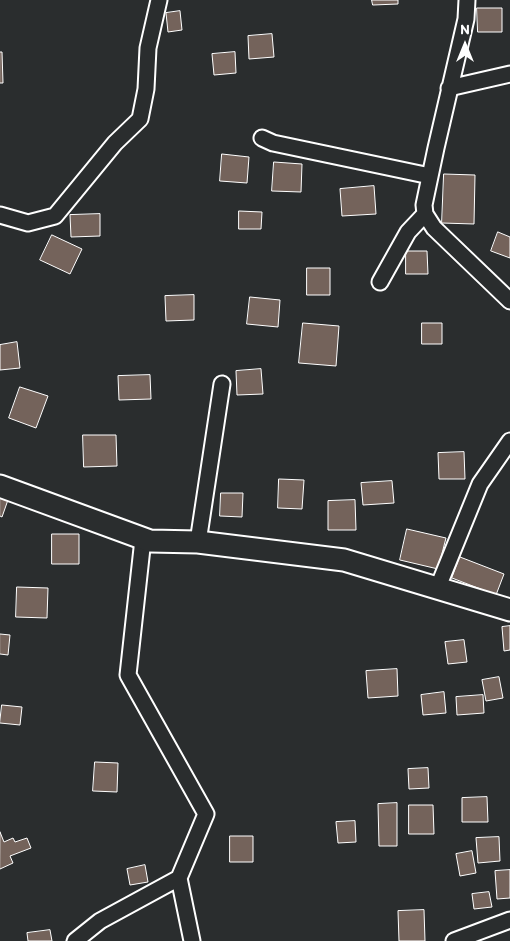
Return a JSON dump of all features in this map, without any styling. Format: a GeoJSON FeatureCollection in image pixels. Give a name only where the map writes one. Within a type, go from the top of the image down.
{"type":"FeatureCollection","features":[{"type":"Feature","properties":{"kind":"main road"},"geometry":{"type":"LineString","coordinates":[[0,486],[150,541],[198,542],[344,560],[510,610]]}},
{"type":"Feature","properties":{"kind":"street"},"geometry":{"type":"LineString","coordinates":[[0,214],[28,223],[55,216],[116,143],[140,119],[146,89],[148,48],[159,0]]}},
{"type":"Feature","properties":{"kind":"street"},"geometry":{"type":"LineString","coordinates":[[467,0],[466,19],[424,205],[425,214],[434,228],[510,300]]}},
{"type":"Feature","properties":{"kind":"street"},"geometry":{"type":"LineString","coordinates":[[449,88],[510,74]]}},
{"type":"Feature","properties":{"kind":"street"},"geometry":{"type":"LineString","coordinates":[[262,138],[272,143],[430,176]]}},
{"type":"Feature","properties":{"kind":"street"},"geometry":{"type":"LineString","coordinates":[[380,282],[408,232],[425,214]]}},
{"type":"Feature","properties":{"kind":"street"},"geometry":{"type":"LineString","coordinates":[[198,542],[222,384]]}},
{"type":"Feature","properties":{"kind":"street"},"geometry":{"type":"LineString","coordinates":[[438,587],[480,484],[510,441]]}},
{"type":"Feature","properties":{"kind":"street"},"geometry":{"type":"LineString","coordinates":[[143,538],[128,674],[206,814],[179,878],[192,941]]}},
{"type":"Feature","properties":{"kind":"street"},"geometry":{"type":"LineString","coordinates":[[75,941],[100,920],[179,878]]}},
{"type":"Feature","properties":{"kind":"street"},"geometry":{"type":"LineString","coordinates":[[454,941],[510,920]]}},
{"type":"Feature","properties":{"kind":"building"},"geometry":{"type":"Polygon","coordinates":[[[372,0],[398,0],[398,4],[373,5],[372,0]]]}},
{"type":"Feature","properties":{"kind":"building"},"geometry":{"type":"Polygon","coordinates":[[[477,8],[502,8],[502,32],[478,32],[477,8]]]}},
{"type":"Feature","properties":{"kind":"building"},"geometry":{"type":"Polygon","coordinates":[[[180,11],[182,30],[168,32],[166,13],[180,11]]]}},
{"type":"Feature","properties":{"kind":"building"},"geometry":{"type":"Polygon","coordinates":[[[272,34],[274,57],[249,59],[248,36],[272,34]]]}},
{"type":"Feature","properties":{"kind":"building"},"geometry":{"type":"Polygon","coordinates":[[[0,52],[2,52],[3,83],[0,83],[0,52]]]}},
{"type":"Feature","properties":{"kind":"building"},"geometry":{"type":"Polygon","coordinates":[[[235,52],[236,73],[214,75],[212,54],[235,52]]]}},
{"type":"Feature","properties":{"kind":"building"},"geometry":{"type":"Polygon","coordinates":[[[222,154],[249,157],[247,183],[220,181],[222,154]]]}},
{"type":"Feature","properties":{"kind":"building"},"geometry":{"type":"Polygon","coordinates":[[[274,162],[302,164],[301,192],[272,191],[274,162]]]}},
{"type":"Feature","properties":{"kind":"building"},"geometry":{"type":"Polygon","coordinates":[[[444,174],[475,175],[474,224],[442,223],[444,174]]]}},
{"type":"Feature","properties":{"kind":"building"},"geometry":{"type":"Polygon","coordinates":[[[374,186],[376,214],[342,216],[340,189],[374,186]]]}},
{"type":"Feature","properties":{"kind":"building"},"geometry":{"type":"Polygon","coordinates":[[[239,211],[262,212],[261,229],[239,229],[239,211]]]}},
{"type":"Feature","properties":{"kind":"building"},"geometry":{"type":"Polygon","coordinates":[[[100,214],[100,236],[71,237],[70,215],[100,214]]]}},
{"type":"Feature","properties":{"kind":"building"},"geometry":{"type":"Polygon","coordinates":[[[498,232],[510,237],[510,258],[491,251],[498,232]]]}},
{"type":"Feature","properties":{"kind":"building"},"geometry":{"type":"Polygon","coordinates":[[[52,235],[82,249],[70,274],[40,260],[52,235]]]}},
{"type":"Feature","properties":{"kind":"building"},"geometry":{"type":"Polygon","coordinates":[[[406,251],[427,251],[428,274],[406,274],[406,251]]]}},
{"type":"Feature","properties":{"kind":"building"},"geometry":{"type":"Polygon","coordinates":[[[307,268],[330,268],[330,295],[307,295],[307,268]]]}},
{"type":"Feature","properties":{"kind":"building"},"geometry":{"type":"Polygon","coordinates":[[[194,295],[194,320],[166,321],[165,296],[194,295]]]}},
{"type":"Feature","properties":{"kind":"building"},"geometry":{"type":"Polygon","coordinates":[[[250,297],[280,300],[278,327],[247,324],[250,297]]]}},
{"type":"Feature","properties":{"kind":"building"},"geometry":{"type":"Polygon","coordinates":[[[303,323],[339,326],[336,366],[299,363],[303,323]]]}},
{"type":"Feature","properties":{"kind":"building"},"geometry":{"type":"Polygon","coordinates":[[[422,323],[442,323],[442,344],[422,344],[422,323]]]}},
{"type":"Feature","properties":{"kind":"building"},"geometry":{"type":"Polygon","coordinates":[[[17,342],[20,368],[0,370],[0,345],[17,342]]]}},
{"type":"Feature","properties":{"kind":"building"},"geometry":{"type":"Polygon","coordinates":[[[261,369],[263,394],[237,395],[236,371],[261,369]]]}},
{"type":"Feature","properties":{"kind":"building"},"geometry":{"type":"Polygon","coordinates":[[[150,375],[151,399],[119,400],[118,376],[150,375]]]}},
{"type":"Feature","properties":{"kind":"building"},"geometry":{"type":"Polygon","coordinates":[[[20,387],[48,396],[36,428],[9,418],[20,387]]]}},
{"type":"Feature","properties":{"kind":"building"},"geometry":{"type":"Polygon","coordinates":[[[83,435],[116,435],[117,466],[84,467],[83,435]]]}},
{"type":"Feature","properties":{"kind":"building"},"geometry":{"type":"Polygon","coordinates":[[[464,452],[465,479],[439,479],[438,453],[464,452]]]}},
{"type":"Feature","properties":{"kind":"building"},"geometry":{"type":"Polygon","coordinates":[[[279,479],[304,480],[302,509],[278,508],[279,479]]]}},
{"type":"Feature","properties":{"kind":"building"},"geometry":{"type":"Polygon","coordinates":[[[392,481],[394,503],[363,505],[361,483],[392,481]]]}},
{"type":"Feature","properties":{"kind":"building"},"geometry":{"type":"Polygon","coordinates":[[[221,493],[243,493],[242,517],[220,516],[221,493]]]}},
{"type":"Feature","properties":{"kind":"building"},"geometry":{"type":"Polygon","coordinates":[[[0,494],[9,497],[2,517],[0,516],[0,494]]]}},
{"type":"Feature","properties":{"kind":"building"},"geometry":{"type":"Polygon","coordinates":[[[355,500],[356,530],[328,530],[328,501],[355,500]]]}},
{"type":"Feature","properties":{"kind":"building"},"geometry":{"type":"Polygon","coordinates":[[[407,529],[446,538],[438,569],[400,560],[407,529]]]}},
{"type":"Feature","properties":{"kind":"building"},"geometry":{"type":"Polygon","coordinates":[[[52,534],[79,534],[79,564],[52,564],[52,534]]]}},
{"type":"Feature","properties":{"kind":"building"},"geometry":{"type":"Polygon","coordinates":[[[460,557],[504,574],[496,595],[452,578],[460,557]]]}},
{"type":"Feature","properties":{"kind":"building"},"geometry":{"type":"Polygon","coordinates":[[[17,587],[48,588],[47,618],[16,617],[17,587]]]}},
{"type":"Feature","properties":{"kind":"building"},"geometry":{"type":"Polygon","coordinates":[[[510,626],[510,650],[504,651],[502,627],[510,626]]]}},
{"type":"Feature","properties":{"kind":"building"},"geometry":{"type":"Polygon","coordinates":[[[0,634],[10,635],[8,655],[0,654],[0,634]]]}},
{"type":"Feature","properties":{"kind":"building"},"geometry":{"type":"Polygon","coordinates":[[[464,640],[467,662],[448,664],[445,642],[464,640]]]}},
{"type":"Feature","properties":{"kind":"building"},"geometry":{"type":"Polygon","coordinates":[[[397,669],[398,696],[368,698],[366,671],[397,669]]]}},
{"type":"Feature","properties":{"kind":"building"},"geometry":{"type":"Polygon","coordinates":[[[499,677],[503,698],[486,701],[482,680],[499,677]]]}},
{"type":"Feature","properties":{"kind":"building"},"geometry":{"type":"Polygon","coordinates":[[[444,692],[446,713],[423,715],[421,695],[444,692]]]}},
{"type":"Feature","properties":{"kind":"building"},"geometry":{"type":"Polygon","coordinates":[[[483,695],[484,713],[457,715],[456,697],[483,695]]]}},
{"type":"Feature","properties":{"kind":"building"},"geometry":{"type":"Polygon","coordinates":[[[2,705],[22,707],[20,725],[0,723],[2,705]]]}},
{"type":"Feature","properties":{"kind":"building"},"geometry":{"type":"Polygon","coordinates":[[[95,762],[118,763],[117,792],[93,791],[95,762]]]}},
{"type":"Feature","properties":{"kind":"building"},"geometry":{"type":"Polygon","coordinates":[[[428,768],[429,788],[409,789],[408,769],[428,768]]]}},
{"type":"Feature","properties":{"kind":"building"},"geometry":{"type":"Polygon","coordinates":[[[487,797],[488,822],[462,822],[462,798],[487,797]]]}},
{"type":"Feature","properties":{"kind":"building"},"geometry":{"type":"Polygon","coordinates":[[[397,803],[397,846],[379,846],[378,804],[397,803]]]}},
{"type":"Feature","properties":{"kind":"building"},"geometry":{"type":"Polygon","coordinates":[[[409,805],[433,805],[434,834],[409,834],[409,805]]]}},
{"type":"Feature","properties":{"kind":"building"},"geometry":{"type":"Polygon","coordinates":[[[355,821],[356,842],[338,843],[336,822],[355,821]]]}},
{"type":"Feature","properties":{"kind":"building"},"geometry":{"type":"Polygon","coordinates":[[[0,832],[4,842],[13,838],[15,842],[27,838],[31,848],[10,856],[13,863],[0,869],[0,832]]]}},
{"type":"Feature","properties":{"kind":"building"},"geometry":{"type":"Polygon","coordinates":[[[230,836],[253,836],[253,862],[230,862],[230,836]]]}},
{"type":"Feature","properties":{"kind":"building"},"geometry":{"type":"Polygon","coordinates":[[[499,837],[500,861],[478,863],[476,838],[499,837]]]}},
{"type":"Feature","properties":{"kind":"building"},"geometry":{"type":"Polygon","coordinates":[[[472,851],[476,873],[460,876],[456,854],[472,851]]]}},
{"type":"Feature","properties":{"kind":"building"},"geometry":{"type":"Polygon","coordinates":[[[145,865],[148,882],[130,885],[127,869],[145,865]]]}},
{"type":"Feature","properties":{"kind":"building"},"geometry":{"type":"Polygon","coordinates":[[[510,870],[510,898],[497,899],[495,871],[510,870]]]}},
{"type":"Feature","properties":{"kind":"building"},"geometry":{"type":"Polygon","coordinates":[[[489,892],[492,907],[474,909],[472,894],[489,892]]]}},
{"type":"Feature","properties":{"kind":"building"},"geometry":{"type":"Polygon","coordinates":[[[424,910],[425,941],[399,941],[398,911],[424,910]]]}},
{"type":"Feature","properties":{"kind":"building"},"geometry":{"type":"Polygon","coordinates":[[[50,930],[52,941],[28,941],[27,933],[50,930]]]}}]}
